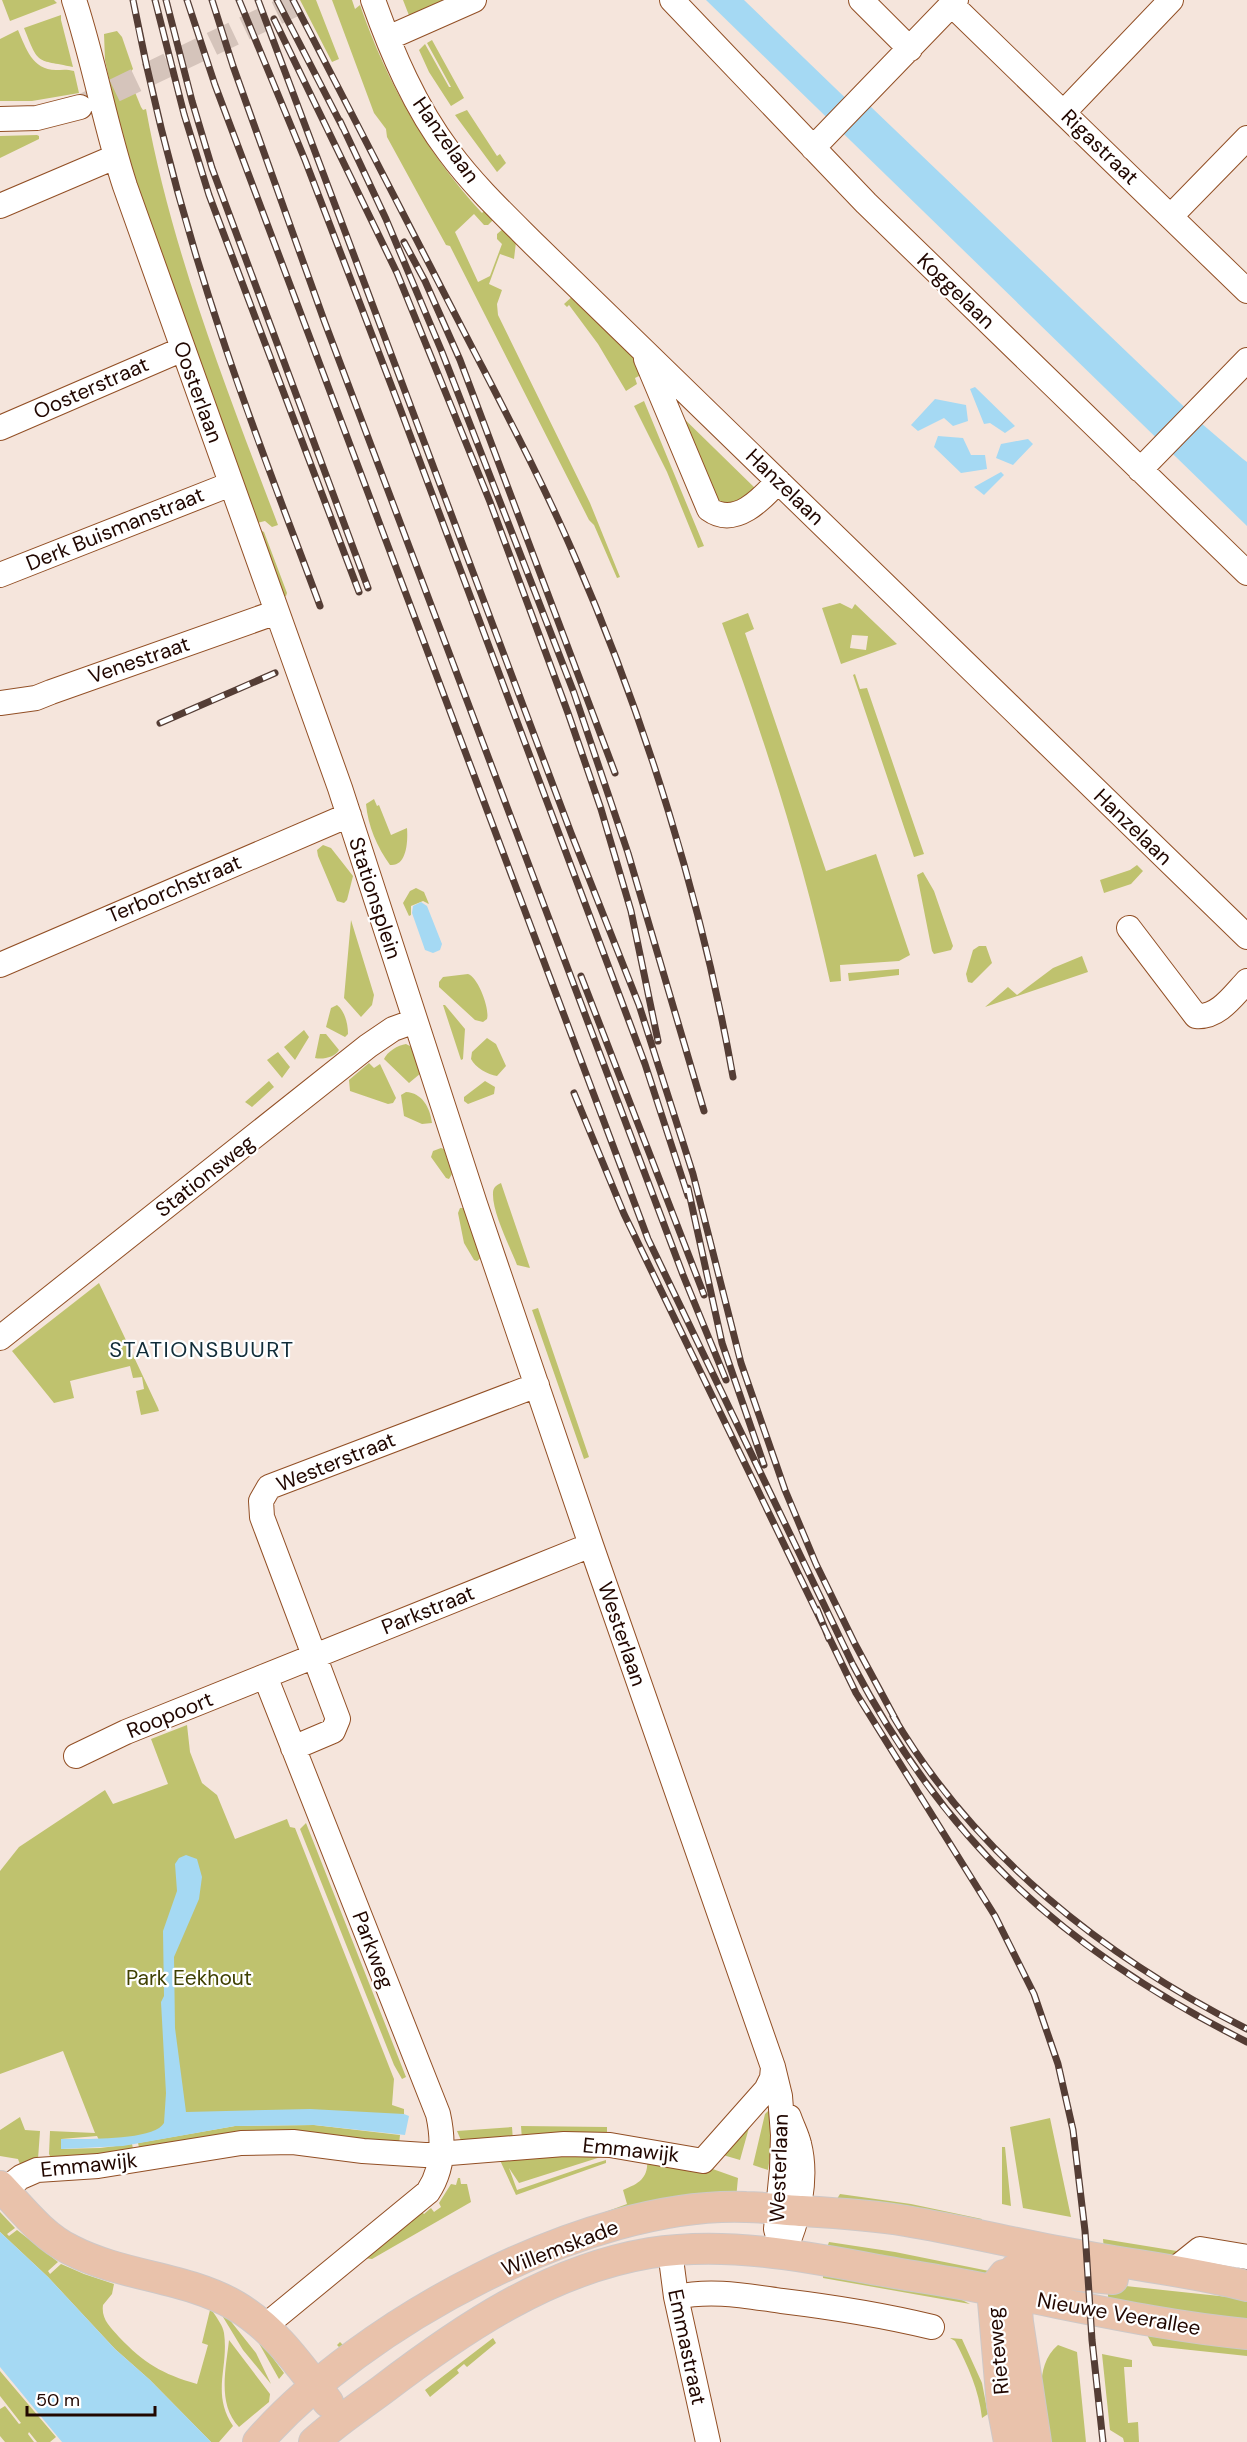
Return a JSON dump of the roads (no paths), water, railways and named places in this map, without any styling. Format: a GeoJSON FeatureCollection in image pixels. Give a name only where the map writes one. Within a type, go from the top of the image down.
{"type":"FeatureCollection","features":[{"type":"Feature","properties":{"kind":"main road","name":"Emmawijk"},"geometry":{"type":"LineString","coordinates":[[2,2188],[37,2226],[70,2250],[106,2265],[204,2292],[235,2305],[265,2326],[296,2358],[341,2421]]}},
{"type":"Feature","properties":{"kind":"main road","name":"Willemskade"},"geometry":{"type":"LineString","coordinates":[[258,2442],[280,2417],[315,2386],[353,2356],[426,2308],[564,2242],[618,2224],[666,2214],[744,2206],[835,2212],[904,2220],[1009,2274]]}},
{"type":"Feature","properties":{"kind":"main road","name":"Willemskade"},"geometry":{"type":"LineString","coordinates":[[314,2442],[432,2351],[495,2312],[587,2269],[649,2253],[732,2250],[1009,2274]]}},
{"type":"Feature","properties":{"kind":"main road","name":"Nieuwe Veerallee"},"geometry":{"type":"LineString","coordinates":[[1009,2274],[1085,2257],[1175,2269],[1247,2288]]}},
{"type":"Feature","properties":{"kind":"main road","name":"Nieuwe Veerallee"},"geometry":{"type":"LineString","coordinates":[[1009,2274],[1191,2289],[1247,2288]]}},
{"type":"Feature","properties":{"kind":"main road","name":"Nieuwe Veerallee"},"geometry":{"type":"LineString","coordinates":[[1009,2274],[1116,2316],[1198,2330],[1247,2334]]}},
{"type":"Feature","properties":{"kind":"main road","name":"Rieteweg"},"geometry":{"type":"LineString","coordinates":[[1009,2274],[1002,2405],[1009,2442]]}},
{"type":"Feature","properties":{"kind":"main road","name":"Rieteweg"},"geometry":{"type":"LineString","coordinates":[[1009,2274],[1036,2442]]}},
{"type":"Feature","properties":{"kind":"street","name":"Oosterlaan"},"geometry":{"type":"LineString","coordinates":[[74,0],[86,36],[115,157],[279,619]]}},
{"type":"Feature","properties":{"kind":"street","name":"Hanzelaan"},"geometry":{"type":"LineString","coordinates":[[374,0],[388,38],[412,90],[448,152],[480,189],[1247,937]]}},
{"type":"Feature","properties":{"kind":"street"},"geometry":{"type":"LineString","coordinates":[[388,38],[474,0]]}},
{"type":"Feature","properties":{"kind":"street","name":"Koggelaan"},"geometry":{"type":"LineString","coordinates":[[672,0],[813,148],[956,292],[1247,573]]}},
{"type":"Feature","properties":{"kind":"street"},"geometry":{"type":"LineString","coordinates":[[861,0],[910,49]]}},
{"type":"Feature","properties":{"kind":"street"},"geometry":{"type":"LineString","coordinates":[[1064,112],[1171,0]]}},
{"type":"Feature","properties":{"kind":"street"},"geometry":{"type":"LineString","coordinates":[[813,148],[954,2]]}},
{"type":"Feature","properties":{"kind":"street","name":"Rigastraat"},"geometry":{"type":"LineString","coordinates":[[954,2],[1247,291]]}},
{"type":"Feature","properties":{"kind":"street"},"geometry":{"type":"LineString","coordinates":[[0,119],[37,118],[80,107]]}},
{"type":"Feature","properties":{"kind":"street"},"geometry":{"type":"LineString","coordinates":[[1171,216],[1247,138]]}},
{"type":"Feature","properties":{"kind":"street"},"geometry":{"type":"LineString","coordinates":[[0,206],[115,157]]}},
{"type":"Feature","properties":{"kind":"street"},"geometry":{"type":"LineString","coordinates":[[642,348],[709,509],[718,514],[728,515],[750,508],[758,503],[778,481]]}},
{"type":"Feature","properties":{"kind":"street","name":"Oosterstraat"},"geometry":{"type":"LineString","coordinates":[[0,428],[183,349]]}},
{"type":"Feature","properties":{"kind":"street"},"geometry":{"type":"LineString","coordinates":[[1140,470],[1246,362]]}},
{"type":"Feature","properties":{"kind":"street","name":"Derk Buismanstraat"},"geometry":{"type":"LineString","coordinates":[[0,575],[231,484]]}},
{"type":"Feature","properties":{"kind":"street","name":"Venestraat"},"geometry":{"type":"LineString","coordinates":[[0,703],[51,692],[97,674],[279,619]]}},
{"type":"Feature","properties":{"kind":"street","name":"Stationsplein"},"geometry":{"type":"LineString","coordinates":[[279,619],[349,815],[465,1172]]}},
{"type":"Feature","properties":{"kind":"street","name":"Terborchstraat"},"geometry":{"type":"LineString","coordinates":[[0,965],[349,815]]}},
{"type":"Feature","properties":{"kind":"street"},"geometry":{"type":"LineString","coordinates":[[1129,928],[1196,1016],[1207,1017],[1220,1009],[1247,981]]}},
{"type":"Feature","properties":{"kind":"street","name":"Stationsweg"},"geometry":{"type":"LineString","coordinates":[[0,1338],[368,1046],[393,1029],[415,1021]]}},
{"type":"Feature","properties":{"kind":"street","name":"Westerlaan"},"geometry":{"type":"LineString","coordinates":[[465,1172],[591,1545],[773,2067],[780,2096],[788,2210],[794,2231],[783,2254]]}},
{"type":"Feature","properties":{"kind":"street","name":"Westerstraat"},"geometry":{"type":"LineString","coordinates":[[313,1656],[262,1517],[261,1501],[269,1487],[537,1384]]}},
{"type":"Feature","properties":{"kind":"street","name":"Parkstraat"},"geometry":{"type":"LineString","coordinates":[[265,1676],[591,1545]]}},
{"type":"Feature","properties":{"kind":"street"},"geometry":{"type":"LineString","coordinates":[[293,1748],[333,1731],[338,1719],[313,1656]]}},
{"type":"Feature","properties":{"kind":"street","name":"Parkweg"},"geometry":{"type":"LineString","coordinates":[[265,1676],[438,2114],[442,2142],[441,2155]]}},
{"type":"Feature","properties":{"kind":"street","name":"Roopoort"},"geometry":{"type":"LineString","coordinates":[[76,1756],[126,1732],[265,1676]]}},
{"type":"Feature","properties":{"kind":"street","name":"Emmawijk"},"geometry":{"type":"LineString","coordinates":[[2,2188],[36,2170],[98,2166],[241,2143],[293,2142],[404,2155],[441,2155],[586,2144],[631,2148],[703,2161],[766,2090],[772,2078],[773,2067]]}},
{"type":"Feature","properties":{"kind":"street"},"geometry":{"type":"LineString","coordinates":[[265,2326],[423,2197],[437,2174],[441,2155]]}},
{"type":"Feature","properties":{"kind":"street"},"geometry":{"type":"LineString","coordinates":[[1175,2269],[1200,2249],[1247,2257]]}},
{"type":"Feature","properties":{"kind":"street","name":"Emmastraat"},"geometry":{"type":"LineString","coordinates":[[670,2251],[676,2297],[708,2442]]}},
{"type":"Feature","properties":{"kind":"street"},"geometry":{"type":"LineString","coordinates":[[676,2297],[697,2292],[724,2293],[878,2314],[932,2327]]}},
{"type":"Feature","properties":{"kind":"water"},"geometry":{"type":"Polygon","coordinates":[[[706,0],[744,0],[862,114],[870,106],[1201,423],[1247,462],[1247,526],[706,0]]]}},
{"type":"Feature","properties":{"kind":"water"},"geometry":{"type":"Polygon","coordinates":[[[975,387],[1015,426],[1005,433],[990,423],[984,424],[970,389],[975,387]]]}},
{"type":"Feature","properties":{"kind":"water"},"geometry":{"type":"Polygon","coordinates":[[[935,399],[966,405],[968,421],[953,426],[944,418],[918,431],[911,425],[935,399]]]}},
{"type":"Feature","properties":{"kind":"water"},"geometry":{"type":"Polygon","coordinates":[[[938,436],[963,438],[971,455],[985,455],[987,469],[961,473],[934,447],[938,436]]]}},
{"type":"Feature","properties":{"kind":"water"},"geometry":{"type":"Polygon","coordinates":[[[1028,439],[1033,444],[1013,465],[996,458],[1001,444],[1028,439]]]}},
{"type":"Feature","properties":{"kind":"water"},"geometry":{"type":"Polygon","coordinates":[[[1001,472],[1004,475],[984,495],[974,487],[1001,472]]]}},
{"type":"Feature","properties":{"kind":"water"},"geometry":{"type":"Polygon","coordinates":[[[421,902],[427,906],[442,944],[440,950],[433,953],[425,950],[412,913],[413,906],[421,902]]]}},
{"type":"Feature","properties":{"kind":"water"},"geometry":{"type":"Polygon","coordinates":[[[186,1855],[197,1859],[202,1877],[199,1899],[174,1957],[175,2028],[186,2112],[310,2109],[404,2114],[409,2116],[405,2135],[314,2125],[235,2126],[123,2146],[61,2149],[61,2139],[133,2136],[158,2129],[164,2123],[166,2093],[161,2002],[164,1996],[163,1931],[177,1891],[175,1864],[179,1858],[186,1855]]]}},
{"type":"Feature","properties":{"kind":"water"},"geometry":{"type":"Polygon","coordinates":[[[0,2232],[48,2277],[115,2349],[150,2380],[211,2442],[62,2442],[0,2367],[0,2232]]]}},
{"type":"Feature","properties":{"kind":"tunnel"},"geometry":{"type":"LineString","coordinates":[[82,106],[304,0]]}},
{"type":"Feature","properties":{"kind":"railway"},"geometry":{"type":"LineString","coordinates":[[133,0],[161,128],[196,254],[245,405],[320,606]]}},
{"type":"Feature","properties":{"kind":"railway"},"geometry":{"type":"LineString","coordinates":[[155,0],[184,114],[209,195],[359,592]]}},
{"type":"Feature","properties":{"kind":"railway"},"geometry":{"type":"LineString","coordinates":[[166,0],[212,168],[368,588]]}},
{"type":"Feature","properties":{"kind":"railway"},"geometry":{"type":"LineString","coordinates":[[187,0],[215,85],[648,1239],[853,1665],[890,1729],[929,1787],[972,1840],[1018,1887],[1068,1930],[1122,1970],[1182,2007],[1247,2042]]}},
{"type":"Feature","properties":{"kind":"railway"},"geometry":{"type":"LineString","coordinates":[[212,0],[233,66],[325,323],[683,1275],[726,1380]]}},
{"type":"Feature","properties":{"kind":"railway"},"geometry":{"type":"LineString","coordinates":[[239,0],[305,160],[398,403],[645,1064],[688,1196]]}},
{"type":"Feature","properties":{"kind":"railway"},"geometry":{"type":"LineString","coordinates":[[258,0],[571,833],[639,1005],[693,1174],[741,1363],[785,1490],[816,1564],[897,1722]]}},
{"type":"Feature","properties":{"kind":"railway"},"geometry":{"type":"LineString","coordinates":[[277,0],[343,128]]}},
{"type":"Feature","properties":{"kind":"railway"},"geometry":{"type":"LineString","coordinates":[[293,0],[533,467],[600,617],[647,746],[688,878],[720,1011],[733,1077]]}},
{"type":"Feature","properties":{"kind":"railway"},"geometry":{"type":"LineString","coordinates":[[274,19],[397,273],[490,502],[601,809],[631,911],[658,1041]]}},
{"type":"Feature","properties":{"kind":"railway"},"geometry":{"type":"LineString","coordinates":[[340,121],[386,219],[442,352],[574,693],[628,853],[704,1111]]}},
{"type":"Feature","properties":{"kind":"railway"},"geometry":{"type":"LineString","coordinates":[[404,242],[425,281],[460,360],[615,773]]}},
{"type":"Feature","properties":{"kind":"railway"},"geometry":{"type":"LineString","coordinates":[[160,723],[275,673]]}},
{"type":"Feature","properties":{"kind":"railway"},"geometry":{"type":"LineString","coordinates":[[581,976],[704,1295]]}},
{"type":"Feature","properties":{"kind":"railway"},"geometry":{"type":"LineString","coordinates":[[574,1093],[624,1214],[856,1693],[995,1916],[1034,1994],[1058,2064],[1073,2130],[1085,2231],[1092,2340],[1103,2442]]}},
{"type":"Feature","properties":{"kind":"railway"},"geometry":{"type":"LineString","coordinates":[[688,1188],[722,1343],[764,1465]]}},
{"type":"Feature","properties":{"kind":"railway"},"geometry":{"type":"LineString","coordinates":[[817,1609],[829,1639]]}},
{"type":"Feature","properties":{"kind":"railway"},"geometry":{"type":"LineString","coordinates":[[893,1716],[926,1766],[963,1813],[1003,1857],[1047,1898],[1094,1935],[1143,1969],[1194,2001],[1247,2029]]}},
{"type":"Feature","properties":{"kind":"district","name":"STATIONSBUURT"},"geometry":{"type":"Point","coordinates":[202,1349]}},
{"type":"Feature","properties":{"kind":"park label","name":"Park Eekhout"},"geometry":{"type":"Point","coordinates":[189,1978]}}]}
